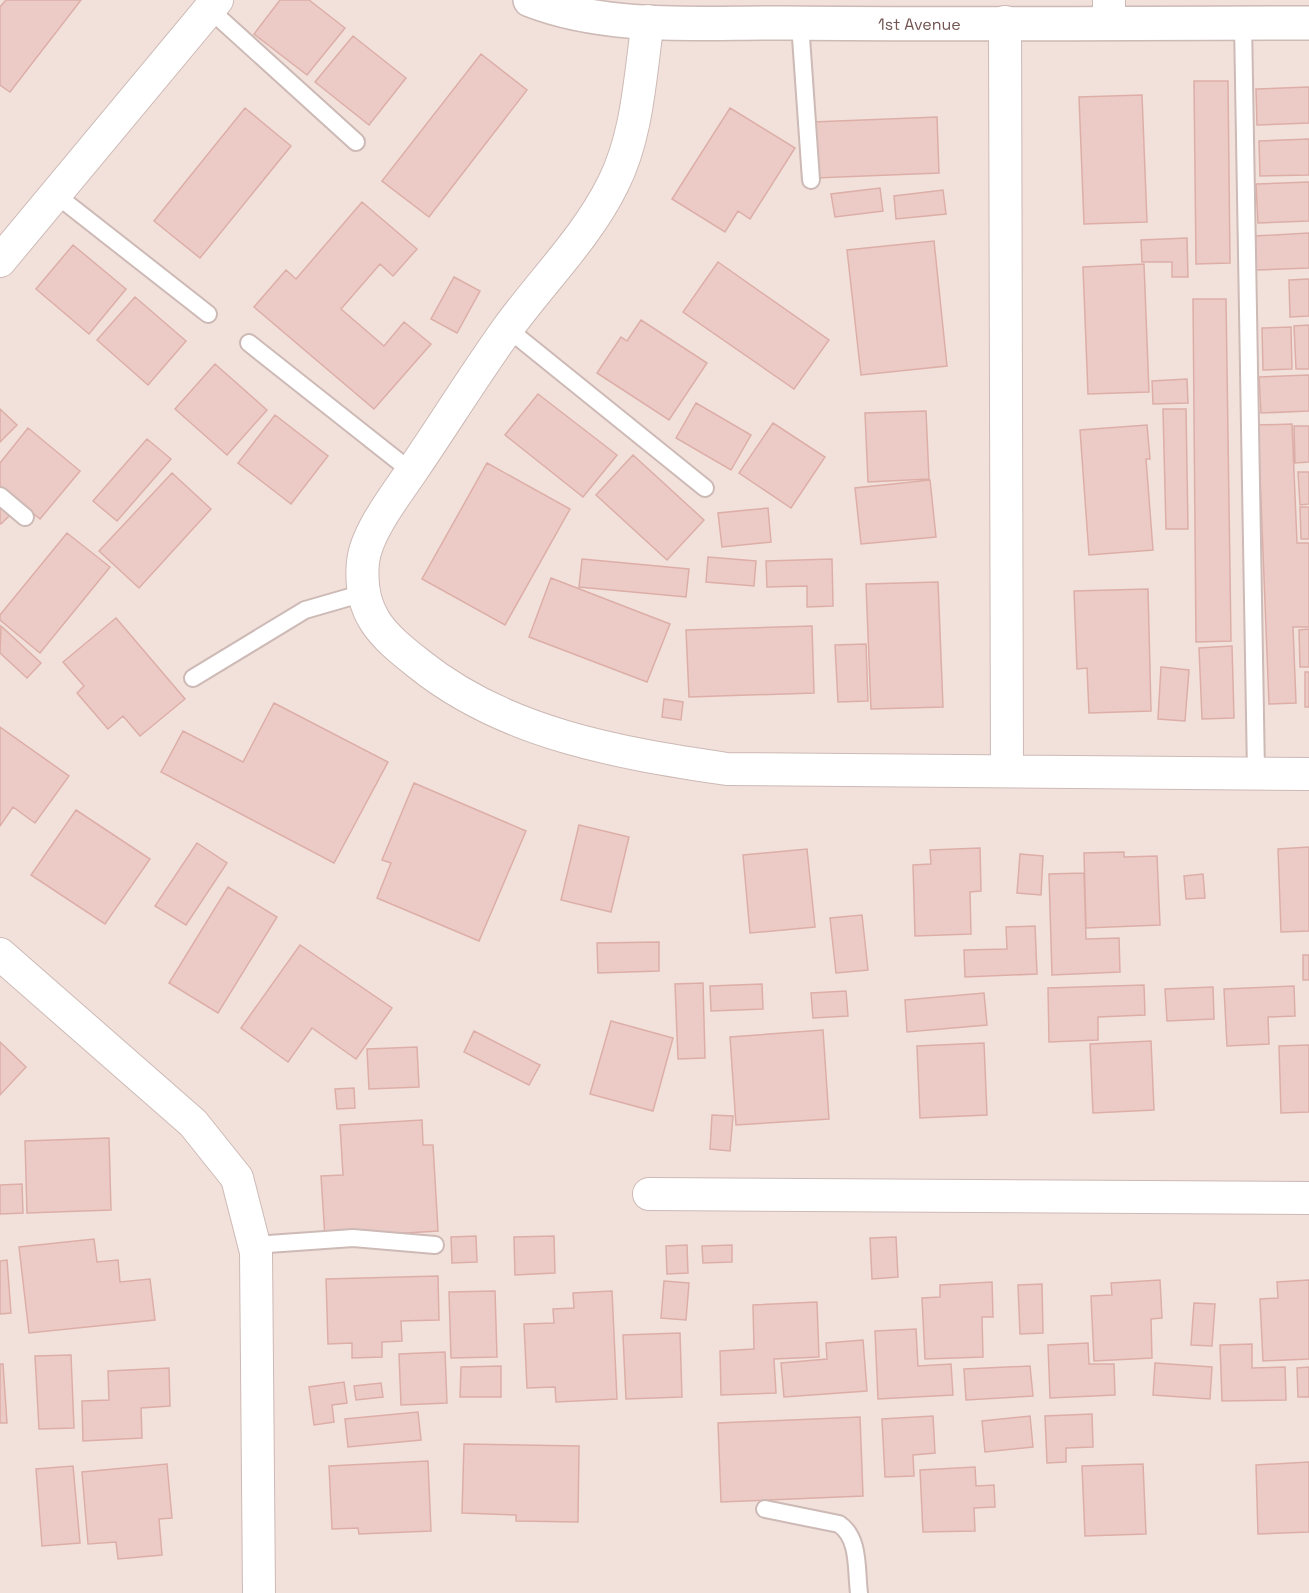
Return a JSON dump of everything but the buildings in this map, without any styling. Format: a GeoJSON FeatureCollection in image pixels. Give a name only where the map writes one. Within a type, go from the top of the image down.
{"type":"FeatureCollection","features":[{"type":"Feature","properties":{"kind":"street","name":"1st Avenue"},"geometry":{"type":"LineString","coordinates":[[530,0],[561,12],[648,21],[1005,22],[1109,11],[1243,23],[1309,23]]}},
{"type":"Feature","properties":{"kind":"street"},"geometry":{"type":"LineString","coordinates":[[0,261],[208,3]]}},
{"type":"Feature","properties":{"kind":"street"},"geometry":{"type":"LineString","coordinates":[[648,21],[632,129],[613,184],[583,232],[508,329],[379,519],[363,560],[364,593],[372,620],[386,638],[443,683],[533,728],[633,755],[727,769],[1309,774]]}},
{"type":"Feature","properties":{"kind":"street"},"geometry":{"type":"LineString","coordinates":[[1005,22],[1007,771]]}},
{"type":"Feature","properties":{"kind":"street"},"geometry":{"type":"LineString","coordinates":[[0,954],[193,1123],[237,1178],[254,1245],[259,1593]]}},
{"type":"Feature","properties":{"kind":"street"},"geometry":{"type":"LineString","coordinates":[[649,1194],[1309,1198]]}},
{"type":"Feature","properties":{"kind":"lane"},"geometry":{"type":"LineString","coordinates":[[208,3],[356,142]]}},
{"type":"Feature","properties":{"kind":"lane"},"geometry":{"type":"LineString","coordinates":[[800,23],[812,180]]}},
{"type":"Feature","properties":{"kind":"lane"},"geometry":{"type":"LineString","coordinates":[[1243,23],[1256,773]]}},
{"type":"Feature","properties":{"kind":"lane"},"geometry":{"type":"LineString","coordinates":[[55,194],[208,314]]}},
{"type":"Feature","properties":{"kind":"lane"},"geometry":{"type":"LineString","coordinates":[[508,329],[705,488]]}},
{"type":"Feature","properties":{"kind":"lane"},"geometry":{"type":"LineString","coordinates":[[249,344],[412,472]]}},
{"type":"Feature","properties":{"kind":"lane"},"geometry":{"type":"LineString","coordinates":[[0,496],[25,517]]}},
{"type":"Feature","properties":{"kind":"lane"},"geometry":{"type":"LineString","coordinates":[[193,678],[305,610],[364,593]]}},
{"type":"Feature","properties":{"kind":"lane"},"geometry":{"type":"LineString","coordinates":[[254,1245],[353,1238],[435,1245]]}},
{"type":"Feature","properties":{"kind":"lane"},"geometry":{"type":"LineString","coordinates":[[765,1509],[839,1524],[849,1531],[854,1544],[859,1593]]}},
{"type":"Feature","properties":{"kind":"shaded area"},"geometry":{"type":"Polygon","coordinates":[[[0,0],[1309,0],[1309,1593],[0,1593],[0,0]]]}}]}
